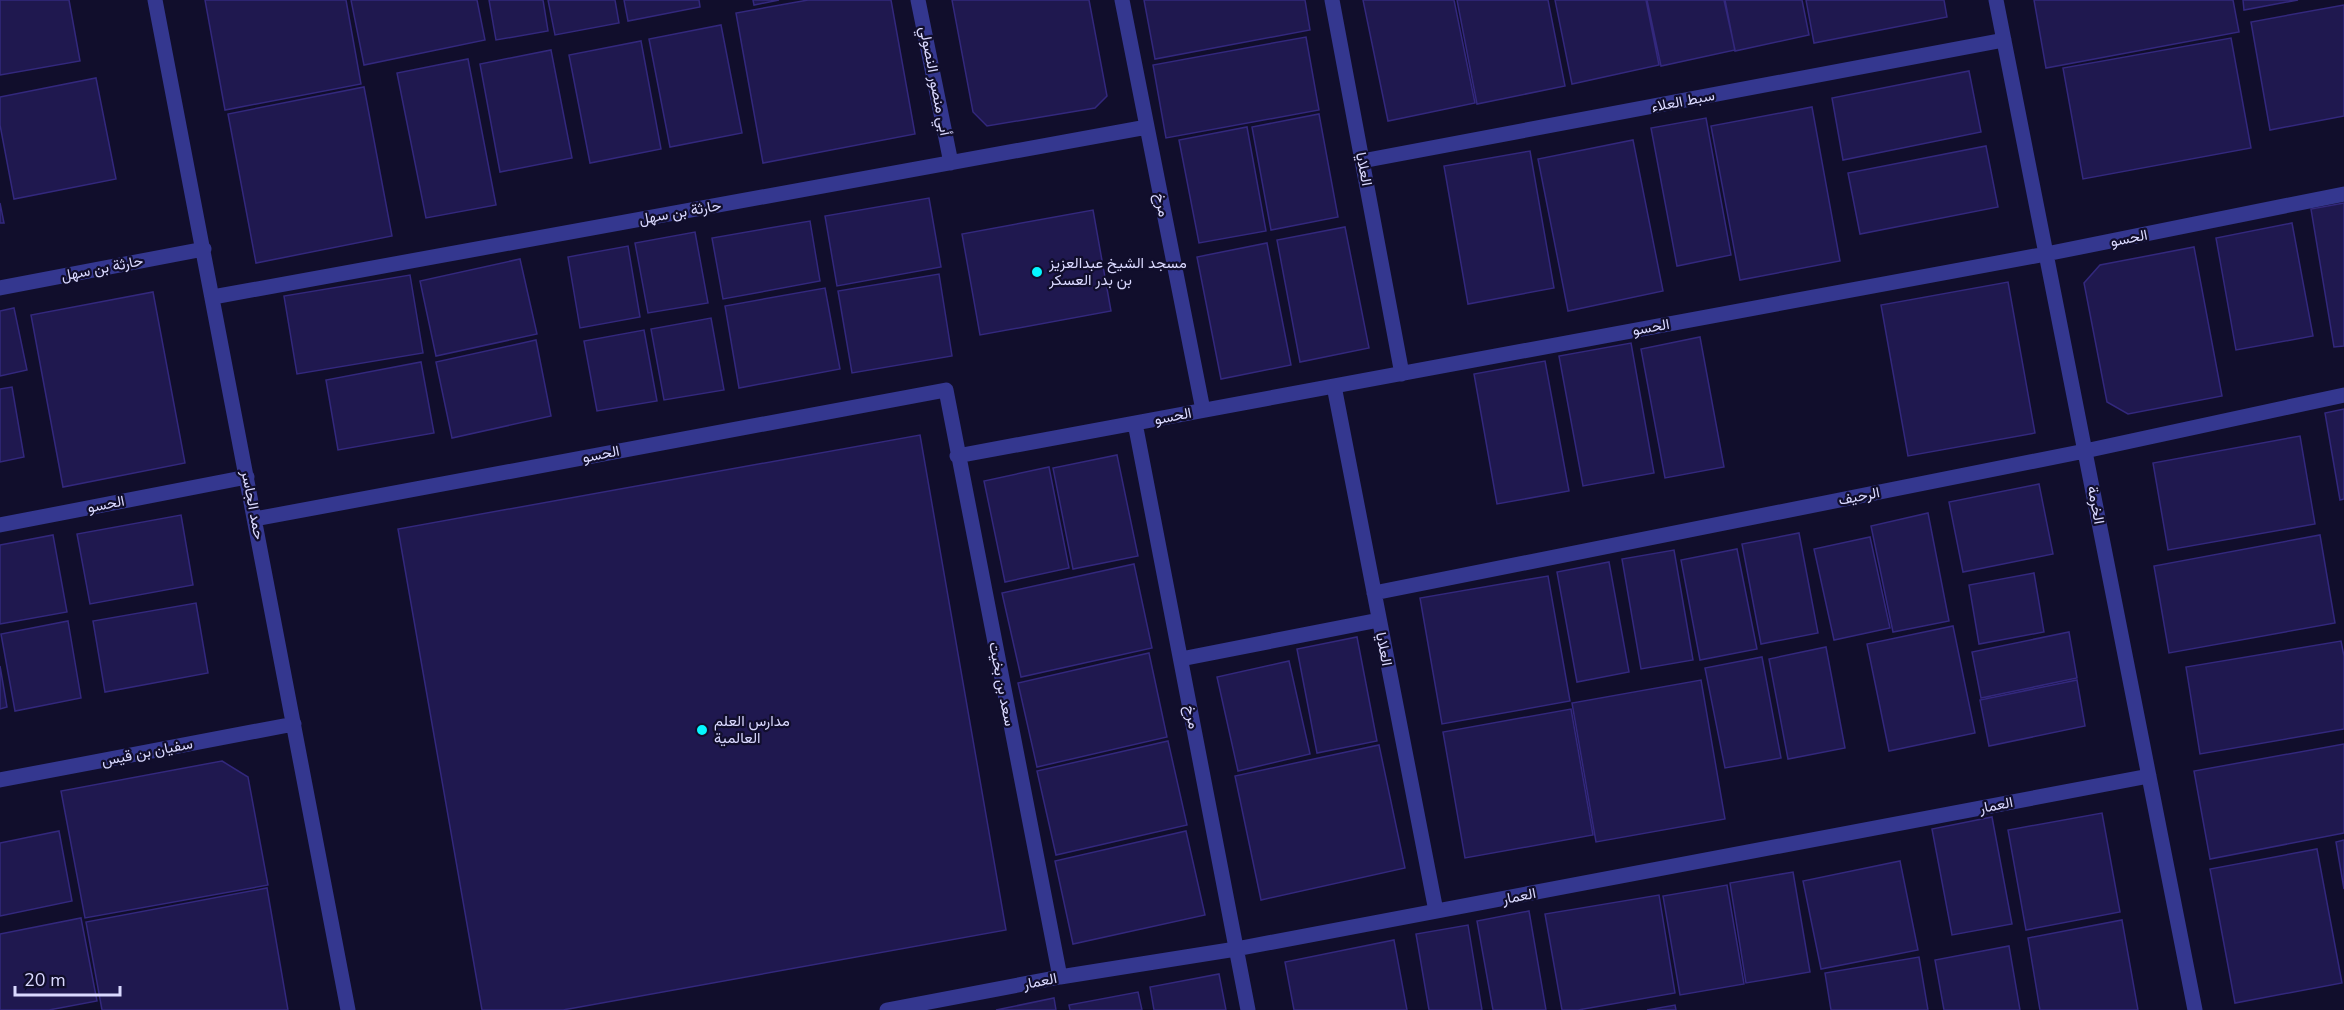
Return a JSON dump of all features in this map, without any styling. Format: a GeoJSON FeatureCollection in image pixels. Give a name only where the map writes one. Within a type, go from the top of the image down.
{"type":"FeatureCollection","features":[{"type":"Feature","properties":{"kind":"street","name":"حمد الجاسر"},"geometry":{"type":"LineString","coordinates":[[155,0],[348,1010]]}},
{"type":"Feature","properties":{"kind":"street","name":"أبي منصور النصولي"},"geometry":{"type":"LineString","coordinates":[[918,0],[951,163]]}},
{"type":"Feature","properties":{"kind":"street","name":"مرخ"},"geometry":{"type":"LineString","coordinates":[[1122,0],[1203,411]]}},
{"type":"Feature","properties":{"kind":"street","name":"العلايا"},"geometry":{"type":"LineString","coordinates":[[1332,0],[1401,374]]}},
{"type":"Feature","properties":{"kind":"street","name":"الخرمة"},"geometry":{"type":"LineString","coordinates":[[1996,0],[2195,1010]]}},
{"type":"Feature","properties":{"kind":"street","name":"سبط العلاء"},"geometry":{"type":"LineString","coordinates":[[1362,161],[2004,40]]}},
{"type":"Feature","properties":{"kind":"street","name":"حارثة بن سهل"},"geometry":{"type":"LineString","coordinates":[[213,297],[1147,127]]}},
{"type":"Feature","properties":{"kind":"street","name":"الحسو"},"geometry":{"type":"LineString","coordinates":[[957,456],[2046,254],[2344,194]]}},
{"type":"Feature","properties":{"kind":"street","name":"حارثة بن سهل"},"geometry":{"type":"LineString","coordinates":[[0,288],[204,249]]}},
{"type":"Feature","properties":{"kind":"street","name":"العلايا"},"geometry":{"type":"LineString","coordinates":[[1334,386],[1436,911]]}},
{"type":"Feature","properties":{"kind":"street","name":"الحسو"},"geometry":{"type":"LineString","coordinates":[[255,519],[946,390]]}},
{"type":"Feature","properties":{"kind":"street","name":"سعد بن بخيت"},"geometry":{"type":"LineString","coordinates":[[946,390],[1060,977]]}},
{"type":"Feature","properties":{"kind":"street","name":"الرحيف"},"geometry":{"type":"LineString","coordinates":[[1374,593],[2085,451],[2344,395]]}},
{"type":"Feature","properties":{"kind":"street","name":"مرخ"},"geometry":{"type":"LineString","coordinates":[[1135,423],[1248,1010]]}},
{"type":"Feature","properties":{"kind":"street","name":"الحسو"},"geometry":{"type":"LineString","coordinates":[[0,525],[247,477]]}},
{"type":"Feature","properties":{"kind":"street"},"geometry":{"type":"LineString","coordinates":[[1181,659],[1379,620]]}},
{"type":"Feature","properties":{"kind":"street","name":"سفيان بن قيس"},"geometry":{"type":"LineString","coordinates":[[0,780],[294,724]]}},
{"type":"Feature","properties":{"kind":"street","name":"العمار"},"geometry":{"type":"LineString","coordinates":[[887,1010],[1060,977],[1236,949],[2149,776]]}},
{"type":"Feature","properties":{"kind":"building"},"geometry":{"type":"Polygon","coordinates":[[[0,0],[69,0],[80,61],[0,75],[0,0]]]}},
{"type":"Feature","properties":{"kind":"building"},"geometry":{"type":"Polygon","coordinates":[[[205,0],[346,0],[361,84],[225,110],[205,0]]]}},
{"type":"Feature","properties":{"kind":"building"},"geometry":{"type":"Polygon","coordinates":[[[351,0],[477,0],[485,40],[364,65],[351,0]]]}},
{"type":"Feature","properties":{"kind":"building"},"geometry":{"type":"Polygon","coordinates":[[[489,0],[543,0],[548,31],[496,40],[489,0]]]}},
{"type":"Feature","properties":{"kind":"building"},"geometry":{"type":"Polygon","coordinates":[[[548,0],[615,0],[619,23],[555,35],[548,0]]]}},
{"type":"Feature","properties":{"kind":"building"},"geometry":{"type":"Polygon","coordinates":[[[624,0],[699,0],[700,7],[628,21],[624,0]]]}},
{"type":"Feature","properties":{"kind":"building"},"geometry":{"type":"Polygon","coordinates":[[[753,0],[779,0],[754,5],[753,0]]]}},
{"type":"Feature","properties":{"kind":"building"},"geometry":{"type":"Polygon","coordinates":[[[808,0],[891,0],[915,134],[763,163],[736,13],[808,0]]]}},
{"type":"Feature","properties":{"kind":"building"},"geometry":{"type":"Polygon","coordinates":[[[952,0],[1089,0],[1107,96],[1095,108],[987,126],[973,112],[952,0]]]}},
{"type":"Feature","properties":{"kind":"building"},"geometry":{"type":"Polygon","coordinates":[[[1144,0],[1305,0],[1310,30],[1155,59],[1144,0]]]}},
{"type":"Feature","properties":{"kind":"building"},"geometry":{"type":"Polygon","coordinates":[[[1363,0],[1454,0],[1475,103],[1388,121],[1363,0]]]}},
{"type":"Feature","properties":{"kind":"building"},"geometry":{"type":"Polygon","coordinates":[[[1457,0],[1548,0],[1565,86],[1477,104],[1457,0]]]}},
{"type":"Feature","properties":{"kind":"building"},"geometry":{"type":"Polygon","coordinates":[[[1555,0],[1646,0],[1659,65],[1572,84],[1555,0]]]}},
{"type":"Feature","properties":{"kind":"building"},"geometry":{"type":"Polygon","coordinates":[[[1647,0],[1724,0],[1735,50],[1661,66],[1647,0]]]}},
{"type":"Feature","properties":{"kind":"building"},"geometry":{"type":"Polygon","coordinates":[[[1725,0],[1802,0],[1809,35],[1735,51],[1725,0]]]}},
{"type":"Feature","properties":{"kind":"building"},"geometry":{"type":"Polygon","coordinates":[[[1806,0],[1944,0],[1947,17],[1814,43],[1806,0]]]}},
{"type":"Feature","properties":{"kind":"building"},"geometry":{"type":"Polygon","coordinates":[[[2034,0],[2233,0],[2239,32],[2046,68],[2034,0]]]}},
{"type":"Feature","properties":{"kind":"building"},"geometry":{"type":"Polygon","coordinates":[[[2243,0],[2298,0],[2244,10],[2243,0]]]}},
{"type":"Feature","properties":{"kind":"building"},"geometry":{"type":"Polygon","coordinates":[[[2344,5],[2344,116],[2270,130],[2251,22],[2344,5]]]}},
{"type":"Feature","properties":{"kind":"building"},"geometry":{"type":"Polygon","coordinates":[[[721,25],[742,133],[670,147],[649,39],[721,25]]]}},
{"type":"Feature","properties":{"kind":"building"},"geometry":{"type":"Polygon","coordinates":[[[1306,37],[1319,110],[1166,138],[1153,65],[1306,37]]]}},
{"type":"Feature","properties":{"kind":"building"},"geometry":{"type":"Polygon","coordinates":[[[2231,38],[2251,148],[2083,179],[2063,68],[2231,38]]]}},
{"type":"Feature","properties":{"kind":"building"},"geometry":{"type":"Polygon","coordinates":[[[641,41],[661,149],[590,163],[569,55],[641,41]]]}},
{"type":"Feature","properties":{"kind":"building"},"geometry":{"type":"Polygon","coordinates":[[[551,50],[572,158],[500,172],[480,64],[551,50]]]}},
{"type":"Feature","properties":{"kind":"building"},"geometry":{"type":"Polygon","coordinates":[[[468,59],[496,205],[426,218],[397,73],[468,59]]]}},
{"type":"Feature","properties":{"kind":"building"},"geometry":{"type":"Polygon","coordinates":[[[1969,71],[1981,132],[1843,160],[1832,98],[1969,71]]]}},
{"type":"Feature","properties":{"kind":"building"},"geometry":{"type":"Polygon","coordinates":[[[96,78],[116,179],[14,199],[0,125],[0,97],[96,78]]]}},
{"type":"Feature","properties":{"kind":"building"},"geometry":{"type":"Polygon","coordinates":[[[364,87],[392,236],[256,263],[228,114],[364,87]]]}},
{"type":"Feature","properties":{"kind":"building"},"geometry":{"type":"Polygon","coordinates":[[[1812,107],[1840,261],[1740,280],[1711,126],[1812,107]]]}},
{"type":"Feature","properties":{"kind":"building"},"geometry":{"type":"Polygon","coordinates":[[[1319,114],[1338,217],[1271,230],[1252,127],[1319,114]]]}},
{"type":"Feature","properties":{"kind":"building"},"geometry":{"type":"Polygon","coordinates":[[[1706,118],[1731,255],[1677,266],[1651,128],[1706,118]]]}},
{"type":"Feature","properties":{"kind":"building"},"geometry":{"type":"Polygon","coordinates":[[[1247,127],[1266,231],[1199,243],[1179,140],[1247,127]]]}},
{"type":"Feature","properties":{"kind":"building"},"geometry":{"type":"Polygon","coordinates":[[[1633,140],[1663,291],[1568,311],[1538,159],[1633,140]]]}},
{"type":"Feature","properties":{"kind":"building"},"geometry":{"type":"Polygon","coordinates":[[[1986,146],[1998,207],[1860,234],[1848,173],[1986,146]]]}},
{"type":"Feature","properties":{"kind":"building"},"geometry":{"type":"Polygon","coordinates":[[[1530,151],[1554,288],[1468,304],[1444,166],[1530,151]]]}},
{"type":"Feature","properties":{"kind":"building"},"geometry":{"type":"Polygon","coordinates":[[[929,198],[941,267],[837,286],[825,216],[929,198]]]}},
{"type":"Feature","properties":{"kind":"building"},"geometry":{"type":"Polygon","coordinates":[[[0,203],[4,223],[0,223],[0,203]]]}},
{"type":"Feature","properties":{"kind":"building"},"geometry":{"type":"Polygon","coordinates":[[[2344,203],[2344,346],[2334,347],[2311,209],[2344,203]]]}},
{"type":"Feature","properties":{"kind":"building","name":"مسجد الشيخ عبدالعزيز بن بدر العسكر"},"geometry":{"type":"Polygon","coordinates":[[[1093,210],[1111,311],[980,335],[962,234],[1093,210]]]}},
{"type":"Feature","properties":{"kind":"building"},"geometry":{"type":"Polygon","coordinates":[[[810,221],[820,281],[723,299],[712,238],[810,221]]]}},
{"type":"Feature","properties":{"kind":"building"},"geometry":{"type":"Polygon","coordinates":[[[2292,223],[2313,336],[2236,350],[2216,238],[2292,223]]]}},
{"type":"Feature","properties":{"kind":"building"},"geometry":{"type":"Polygon","coordinates":[[[1345,227],[1369,348],[1300,362],[1277,240],[1345,227]]]}},
{"type":"Feature","properties":{"kind":"building"},"geometry":{"type":"Polygon","coordinates":[[[695,232],[708,303],[648,313],[635,243],[695,232]]]}},
{"type":"Feature","properties":{"kind":"building"},"geometry":{"type":"Polygon","coordinates":[[[1267,243],[1291,365],[1221,379],[1197,257],[1267,243]]]}},
{"type":"Feature","properties":{"kind":"building"},"geometry":{"type":"Polygon","coordinates":[[[628,246],[640,317],[580,328],[568,257],[628,246]]]}},
{"type":"Feature","properties":{"kind":"building"},"geometry":{"type":"Polygon","coordinates":[[[2194,247],[2222,396],[2128,414],[2107,402],[2084,283],[2100,265],[2194,247]]]}},
{"type":"Feature","properties":{"kind":"building"},"geometry":{"type":"Polygon","coordinates":[[[520,259],[537,334],[436,356],[420,281],[520,259]]]}},
{"type":"Feature","properties":{"kind":"building"},"geometry":{"type":"Polygon","coordinates":[[[939,274],[952,356],[852,373],[838,291],[939,274]]]}},
{"type":"Feature","properties":{"kind":"building"},"geometry":{"type":"Polygon","coordinates":[[[410,275],[423,353],[297,374],[284,296],[410,275]]]}},
{"type":"Feature","properties":{"kind":"building"},"geometry":{"type":"Polygon","coordinates":[[[2008,282],[2035,433],[1908,456],[1881,305],[2008,282]]]}},
{"type":"Feature","properties":{"kind":"building"},"geometry":{"type":"Polygon","coordinates":[[[825,288],[840,369],[739,388],[725,306],[825,288]]]}},
{"type":"Feature","properties":{"kind":"building"},"geometry":{"type":"Polygon","coordinates":[[[153,292],[185,463],[63,487],[31,315],[153,292]]]}},
{"type":"Feature","properties":{"kind":"building"},"geometry":{"type":"Polygon","coordinates":[[[14,308],[27,370],[0,376],[0,311],[14,308]]]}},
{"type":"Feature","properties":{"kind":"building"},"geometry":{"type":"Polygon","coordinates":[[[711,318],[724,390],[664,400],[651,329],[711,318]]]}},
{"type":"Feature","properties":{"kind":"building"},"geometry":{"type":"Polygon","coordinates":[[[644,330],[657,401],[597,411],[584,341],[644,330]]]}},
{"type":"Feature","properties":{"kind":"building"},"geometry":{"type":"Polygon","coordinates":[[[1700,337],[1724,467],[1665,478],[1641,349],[1700,337]]]}},
{"type":"Feature","properties":{"kind":"building"},"geometry":{"type":"Polygon","coordinates":[[[536,340],[551,416],[452,438],[436,362],[536,340]]]}},
{"type":"Feature","properties":{"kind":"building"},"geometry":{"type":"Polygon","coordinates":[[[1631,343],[1654,473],[1583,486],[1559,356],[1631,343]]]}},
{"type":"Feature","properties":{"kind":"building"},"geometry":{"type":"Polygon","coordinates":[[[1545,361],[1569,491],[1497,504],[1474,374],[1545,361]]]}},
{"type":"Feature","properties":{"kind":"building"},"geometry":{"type":"Polygon","coordinates":[[[421,362],[434,433],[338,450],[326,380],[421,362]]]}},
{"type":"Feature","properties":{"kind":"building"},"geometry":{"type":"Polygon","coordinates":[[[12,387],[24,457],[0,462],[0,389],[12,387]]]}},
{"type":"Feature","properties":{"kind":"building"},"geometry":{"type":"Polygon","coordinates":[[[2344,409],[2344,499],[2340,500],[2325,413],[2344,409]]]}},
{"type":"Feature","properties":{"kind":"building","name":"مدارس العلم العالمية"},"geometry":{"type":"Polygon","coordinates":[[[920,435],[1006,930],[563,1010],[482,1010],[398,529],[920,435]]]}},
{"type":"Feature","properties":{"kind":"building"},"geometry":{"type":"Polygon","coordinates":[[[2300,436],[2315,524],[2168,550],[2153,463],[2300,436]]]}},
{"type":"Feature","properties":{"kind":"building"},"geometry":{"type":"Polygon","coordinates":[[[1117,455],[1138,556],[1073,569],[1053,468],[1117,455]]]}},
{"type":"Feature","properties":{"kind":"building"},"geometry":{"type":"Polygon","coordinates":[[[1049,467],[1069,568],[1005,582],[984,481],[1049,467]]]}},
{"type":"Feature","properties":{"kind":"building"},"geometry":{"type":"Polygon","coordinates":[[[2039,484],[2053,554],[1963,572],[1949,502],[2039,484]]]}},
{"type":"Feature","properties":{"kind":"building"},"geometry":{"type":"Polygon","coordinates":[[[1928,513],[1949,621],[1893,632],[1871,526],[1928,513]]]}},
{"type":"Feature","properties":{"kind":"building"},"geometry":{"type":"Polygon","coordinates":[[[181,515],[193,585],[90,604],[77,534],[181,515]]]}},
{"type":"Feature","properties":{"kind":"building"},"geometry":{"type":"Polygon","coordinates":[[[1799,533],[1818,633],[1761,644],[1742,544],[1799,533]]]}},
{"type":"Feature","properties":{"kind":"building"},"geometry":{"type":"Polygon","coordinates":[[[53,535],[67,612],[0,624],[0,545],[53,535]]]}},
{"type":"Feature","properties":{"kind":"building"},"geometry":{"type":"Polygon","coordinates":[[[2320,535],[2335,623],[2169,653],[2154,566],[2320,535]]]}},
{"type":"Feature","properties":{"kind":"building"},"geometry":{"type":"Polygon","coordinates":[[[1870,537],[1890,628],[1834,640],[1814,549],[1870,537]]]}},
{"type":"Feature","properties":{"kind":"building"},"geometry":{"type":"Polygon","coordinates":[[[1737,549],[1757,649],[1700,660],[1681,560],[1737,549]]]}},
{"type":"Feature","properties":{"kind":"building"},"geometry":{"type":"Polygon","coordinates":[[[1674,550],[1693,660],[1641,669],[1622,559],[1674,550]]]}},
{"type":"Feature","properties":{"kind":"building"},"geometry":{"type":"Polygon","coordinates":[[[1609,562],[1629,672],[1577,682],[1557,572],[1609,562]]]}},
{"type":"Feature","properties":{"kind":"building"},"geometry":{"type":"Polygon","coordinates":[[[1134,564],[1152,648],[1021,677],[1002,593],[1134,564]]]}},
{"type":"Feature","properties":{"kind":"building"},"geometry":{"type":"Polygon","coordinates":[[[2034,573],[2044,632],[1979,644],[1969,585],[2034,573]]]}},
{"type":"Feature","properties":{"kind":"building"},"geometry":{"type":"Polygon","coordinates":[[[1548,576],[1570,701],[1442,724],[1420,598],[1548,576]]]}},
{"type":"Feature","properties":{"kind":"building"},"geometry":{"type":"Polygon","coordinates":[[[196,603],[208,673],[105,692],[93,621],[196,603]]]}},
{"type":"Feature","properties":{"kind":"building"},"geometry":{"type":"Polygon","coordinates":[[[68,621],[81,698],[15,711],[1,634],[68,621]]]}},
{"type":"Feature","properties":{"kind":"building"},"geometry":{"type":"Polygon","coordinates":[[[1953,626],[1975,733],[1889,751],[1867,644],[1953,626]]]}},
{"type":"Feature","properties":{"kind":"building"},"geometry":{"type":"Polygon","coordinates":[[[2069,632],[2077,678],[1981,698],[1972,652],[2069,632]]]}},
{"type":"Feature","properties":{"kind":"building"},"geometry":{"type":"Polygon","coordinates":[[[1357,637],[1377,741],[1317,753],[1297,649],[1357,637]]]}},
{"type":"Feature","properties":{"kind":"building"},"geometry":{"type":"Polygon","coordinates":[[[2341,641],[2344,656],[2344,729],[2200,754],[2186,667],[2341,641]]]}},
{"type":"Feature","properties":{"kind":"building"},"geometry":{"type":"Polygon","coordinates":[[[1826,647],[1845,748],[1788,759],[1769,659],[1826,647]]]}},
{"type":"Feature","properties":{"kind":"building"},"geometry":{"type":"Polygon","coordinates":[[[1149,653],[1167,737],[1037,767],[1018,683],[1149,653]]]}},
{"type":"Feature","properties":{"kind":"building"},"geometry":{"type":"Polygon","coordinates":[[[1762,657],[1781,758],[1725,768],[1705,668],[1762,657]]]}},
{"type":"Feature","properties":{"kind":"building"},"geometry":{"type":"Polygon","coordinates":[[[1289,661],[1310,754],[1238,771],[1217,677],[1289,661]]]}},
{"type":"Feature","properties":{"kind":"building"},"geometry":{"type":"Polygon","coordinates":[[[0,666],[7,707],[0,709],[0,666]]]}},
{"type":"Feature","properties":{"kind":"building"},"geometry":{"type":"Polygon","coordinates":[[[1701,680],[1725,819],[1596,842],[1572,703],[1701,680]]]}},
{"type":"Feature","properties":{"kind":"building"},"geometry":{"type":"Polygon","coordinates":[[[2077,680],[2085,726],[1989,746],[1980,700],[2077,680]]]}},
{"type":"Feature","properties":{"kind":"building"},"geometry":{"type":"Polygon","coordinates":[[[1571,709],[1593,835],[1465,858],[1443,732],[1571,709]]]}},
{"type":"Feature","properties":{"kind":"building"},"geometry":{"type":"Polygon","coordinates":[[[1168,741],[1187,825],[1056,855],[1037,771],[1168,741]]]}},
{"type":"Feature","properties":{"kind":"building"},"geometry":{"type":"Polygon","coordinates":[[[2344,744],[2344,833],[2210,859],[2194,771],[2344,744]]]}},
{"type":"Feature","properties":{"kind":"building"},"geometry":{"type":"Polygon","coordinates":[[[1379,745],[1405,868],[1261,900],[1235,776],[1379,745]]]}},
{"type":"Feature","properties":{"kind":"building"},"geometry":{"type":"Polygon","coordinates":[[[222,761],[248,777],[268,885],[85,918],[61,791],[222,761]]]}},
{"type":"Feature","properties":{"kind":"building"},"geometry":{"type":"Polygon","coordinates":[[[2102,813],[2120,912],[2026,930],[2008,830],[2102,813]]]}},
{"type":"Feature","properties":{"kind":"building"},"geometry":{"type":"Polygon","coordinates":[[[1992,817],[2012,924],[1952,935],[1932,829],[1992,817]]]}},
{"type":"Feature","properties":{"kind":"building"},"geometry":{"type":"Polygon","coordinates":[[[59,831],[72,901],[0,916],[0,843],[59,831]]]}},
{"type":"Feature","properties":{"kind":"building"},"geometry":{"type":"Polygon","coordinates":[[[1186,831],[1205,915],[1073,944],[1055,861],[1186,831]]]}},
{"type":"Feature","properties":{"kind":"building"},"geometry":{"type":"Polygon","coordinates":[[[2344,840],[2344,889],[2336,842],[2344,840]]]}},
{"type":"Feature","properties":{"kind":"building"},"geometry":{"type":"Polygon","coordinates":[[[2317,849],[2342,983],[2235,1003],[2210,869],[2317,849]]]}},
{"type":"Feature","properties":{"kind":"building"},"geometry":{"type":"Polygon","coordinates":[[[1900,861],[1918,950],[1821,969],[1803,881],[1900,861]]]}},
{"type":"Feature","properties":{"kind":"building"},"geometry":{"type":"Polygon","coordinates":[[[1793,872],[1810,972],[1746,983],[1730,883],[1793,872]]]}},
{"type":"Feature","properties":{"kind":"building"},"geometry":{"type":"Polygon","coordinates":[[[1727,885],[1744,984],[1680,995],[1663,896],[1727,885]]]}},
{"type":"Feature","properties":{"kind":"building"},"geometry":{"type":"Polygon","coordinates":[[[267,888],[288,1010],[102,1010],[86,922],[267,888]]]}},
{"type":"Feature","properties":{"kind":"building"},"geometry":{"type":"Polygon","coordinates":[[[1659,895],[1675,993],[1578,1010],[1562,1010],[1545,914],[1659,895]]]}},
{"type":"Feature","properties":{"kind":"building"},"geometry":{"type":"Polygon","coordinates":[[[1529,911],[1546,1010],[1493,1010],[1477,921],[1529,911]]]}},
{"type":"Feature","properties":{"kind":"building"},"geometry":{"type":"Polygon","coordinates":[[[81,918],[97,1001],[49,1010],[0,1010],[0,934],[81,918]]]}},
{"type":"Feature","properties":{"kind":"building"},"geometry":{"type":"Polygon","coordinates":[[[2122,920],[2138,1010],[2040,1010],[2028,938],[2122,920]]]}},
{"type":"Feature","properties":{"kind":"building"},"geometry":{"type":"Polygon","coordinates":[[[1468,925],[1482,1010],[1429,1010],[1416,934],[1468,925]]]}},
{"type":"Feature","properties":{"kind":"building"},"geometry":{"type":"Polygon","coordinates":[[[1394,940],[1407,1010],[1294,1010],[1285,962],[1394,940]]]}},
{"type":"Feature","properties":{"kind":"building"},"geometry":{"type":"Polygon","coordinates":[[[2009,946],[2020,1010],[1944,1010],[1935,960],[2009,946]]]}},
{"type":"Feature","properties":{"kind":"building"},"geometry":{"type":"Polygon","coordinates":[[[1919,957],[1928,1010],[1831,1010],[1825,973],[1919,957]]]}},
{"type":"Feature","properties":{"kind":"building"},"geometry":{"type":"Polygon","coordinates":[[[1219,974],[1226,1010],[1154,1010],[1150,987],[1219,974]]]}},
{"type":"Feature","properties":{"kind":"building"},"geometry":{"type":"Polygon","coordinates":[[[1138,992],[1142,1010],[1070,1010],[1069,1005],[1138,992]]]}},
{"type":"Feature","properties":{"kind":"building"},"geometry":{"type":"Polygon","coordinates":[[[1054,998],[1056,1010],[996,1010],[1054,998]]]}},
{"type":"Feature","properties":{"kind":"building"},"geometry":{"type":"Polygon","coordinates":[[[1675,1005],[1676,1010],[1647,1010],[1675,1005]]]}},
{"type":"Feature","properties":{"kind":"place","name":"مسجد الشيخ عبدالعزيز بن بدر العسكر"},"geometry":{"type":"Point","coordinates":[1037,272]}},
{"type":"Feature","properties":{"kind":"place","name":"مدارس العلم العالمية"},"geometry":{"type":"Point","coordinates":[702,730]}}]}
